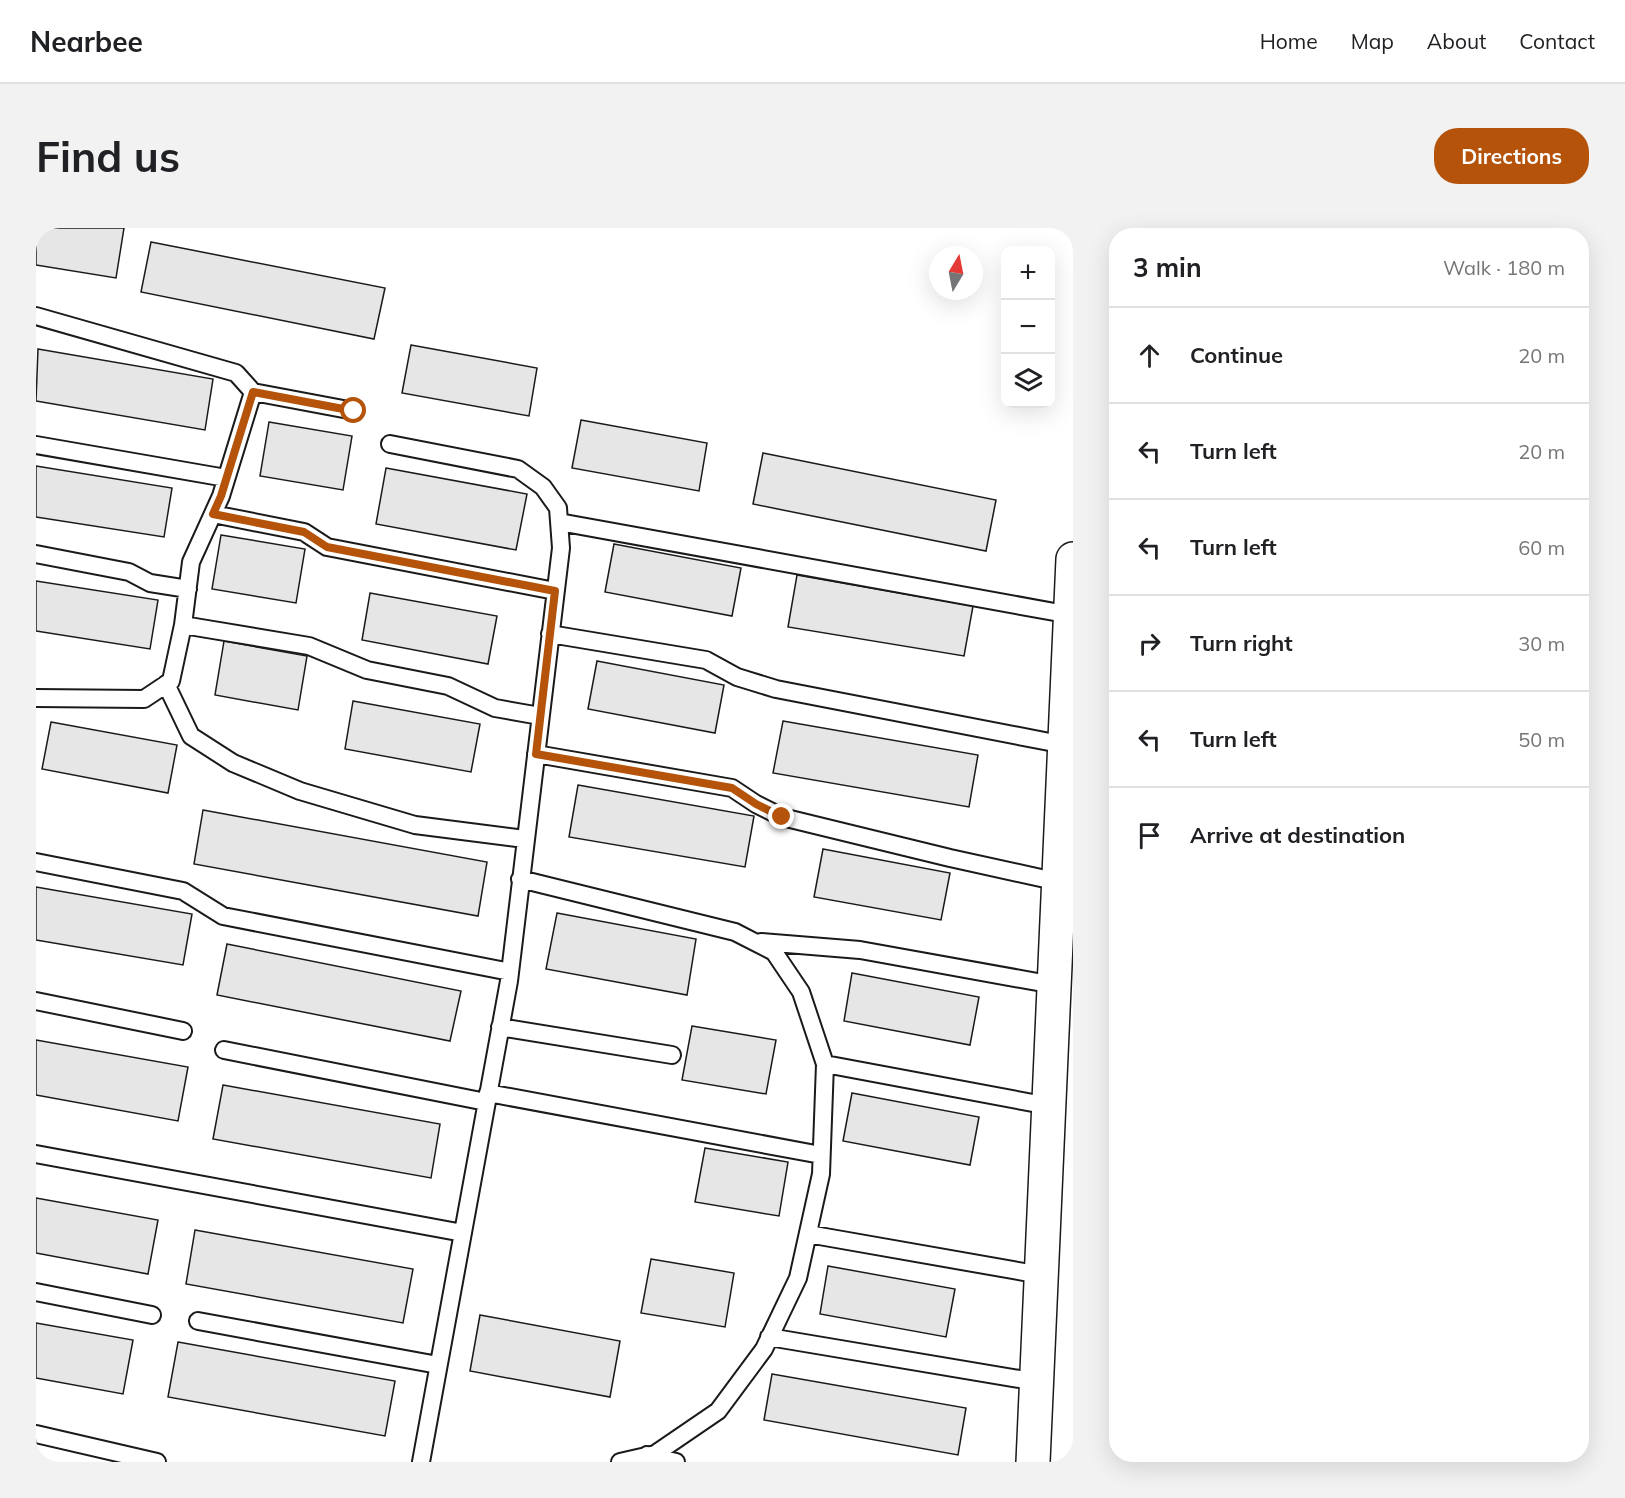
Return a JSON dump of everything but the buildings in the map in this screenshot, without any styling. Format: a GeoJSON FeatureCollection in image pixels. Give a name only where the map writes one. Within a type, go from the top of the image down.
{"type":"FeatureCollection","features":[{"type":"Feature","properties":{"kind":"street"},"geometry":{"type":"LineString","coordinates":[[1033,1462],[1073,559]]}},
{"type":"Feature","properties":{"kind":"lane"},"geometry":{"type":"LineString","coordinates":[[36,316],[236,373],[253,392],[354,411]]}},
{"type":"Feature","properties":{"kind":"lane"},"geometry":{"type":"LineString","coordinates":[[36,698],[144,699],[171,681],[183,625],[191,562],[213,514],[253,392]]}},
{"type":"Feature","properties":{"kind":"lane"},"geometry":{"type":"LineString","coordinates":[[390,444],[518,469],[543,487],[558,508],[561,548],[510,972],[421,1462]]}},
{"type":"Feature","properties":{"kind":"lane"},"geometry":{"type":"LineString","coordinates":[[36,445],[226,478]]}},
{"type":"Feature","properties":{"kind":"lane"},"geometry":{"type":"LineString","coordinates":[[213,514],[304,532],[327,547],[555,591]]}},
{"type":"Feature","properties":{"kind":"lane"},"geometry":{"type":"LineString","coordinates":[[559,522],[1071,615]]}},
{"type":"Feature","properties":{"kind":"lane"},"geometry":{"type":"LineString","coordinates":[[36,554],[129,572],[150,583],[188,589]]}},
{"type":"Feature","properties":{"kind":"lane"},"geometry":{"type":"LineString","coordinates":[[183,625],[309,646],[367,670],[448,686],[495,708],[540,716]]}},
{"type":"Feature","properties":{"kind":"lane"},"geometry":{"type":"LineString","coordinates":[[550,634],[706,660],[737,677],[776,689],[1065,745]]}},
{"type":"Feature","properties":{"kind":"lane"},"geometry":{"type":"LineString","coordinates":[[166,684],[191,736],[233,763],[300,791],[415,825],[525,839]]}},
{"type":"Feature","properties":{"kind":"lane"},"geometry":{"type":"LineString","coordinates":[[536,754],[732,788],[782,817],[1059,882]]}},
{"type":"Feature","properties":{"kind":"lane"},"geometry":{"type":"LineString","coordinates":[[36,862],[183,891],[223,916],[510,972]]}},
{"type":"Feature","properties":{"kind":"lane"},"geometry":{"type":"LineString","coordinates":[[520,879],[735,932],[774,952],[801,992],[825,1064],[821,1174],[798,1278],[764,1349],[718,1411],[656,1454],[620,1462]]}},
{"type":"Feature","properties":{"kind":"lane"},"geometry":{"type":"LineString","coordinates":[[752,941],[860,950],[1054,985]]}},
{"type":"Feature","properties":{"kind":"lane"},"geometry":{"type":"LineString","coordinates":[[36,1001],[183,1031]]}},
{"type":"Feature","properties":{"kind":"lane"},"geometry":{"type":"LineString","coordinates":[[500,1027],[672,1055]]}},
{"type":"Feature","properties":{"kind":"lane"},"geometry":{"type":"LineString","coordinates":[[224,1050],[821,1155]]}},
{"type":"Feature","properties":{"kind":"lane"},"geometry":{"type":"LineString","coordinates":[[825,1064],[1049,1106]]}},
{"type":"Feature","properties":{"kind":"lane"},"geometry":{"type":"LineString","coordinates":[[36,1154],[463,1233]]}},
{"type":"Feature","properties":{"kind":"lane"},"geometry":{"type":"LineString","coordinates":[[808,1234],[1041,1275]]}},
{"type":"Feature","properties":{"kind":"lane"},"geometry":{"type":"LineString","coordinates":[[36,1292],[152,1315]]}},
{"type":"Feature","properties":{"kind":"lane"},"geometry":{"type":"LineString","coordinates":[[198,1321],[438,1365]]}},
{"type":"Feature","properties":{"kind":"lane"},"geometry":{"type":"LineString","coordinates":[[770,1337],[1037,1382]]}},
{"type":"Feature","properties":{"kind":"lane"},"geometry":{"type":"LineString","coordinates":[[36,1434],[157,1462]]}},
{"type":"Feature","properties":{"kind":"lane"},"geometry":{"type":"LineString","coordinates":[[647,1455],[676,1462]]}},
{"type":"Feature","properties":{"kind":"route"},"geometry":{"type":"LineString","coordinates":[[354,411],[253,392],[221,496],[213,514],[304,532],[327,547],[555,591],[536,754],[732,788],[782,817]]}}]}
